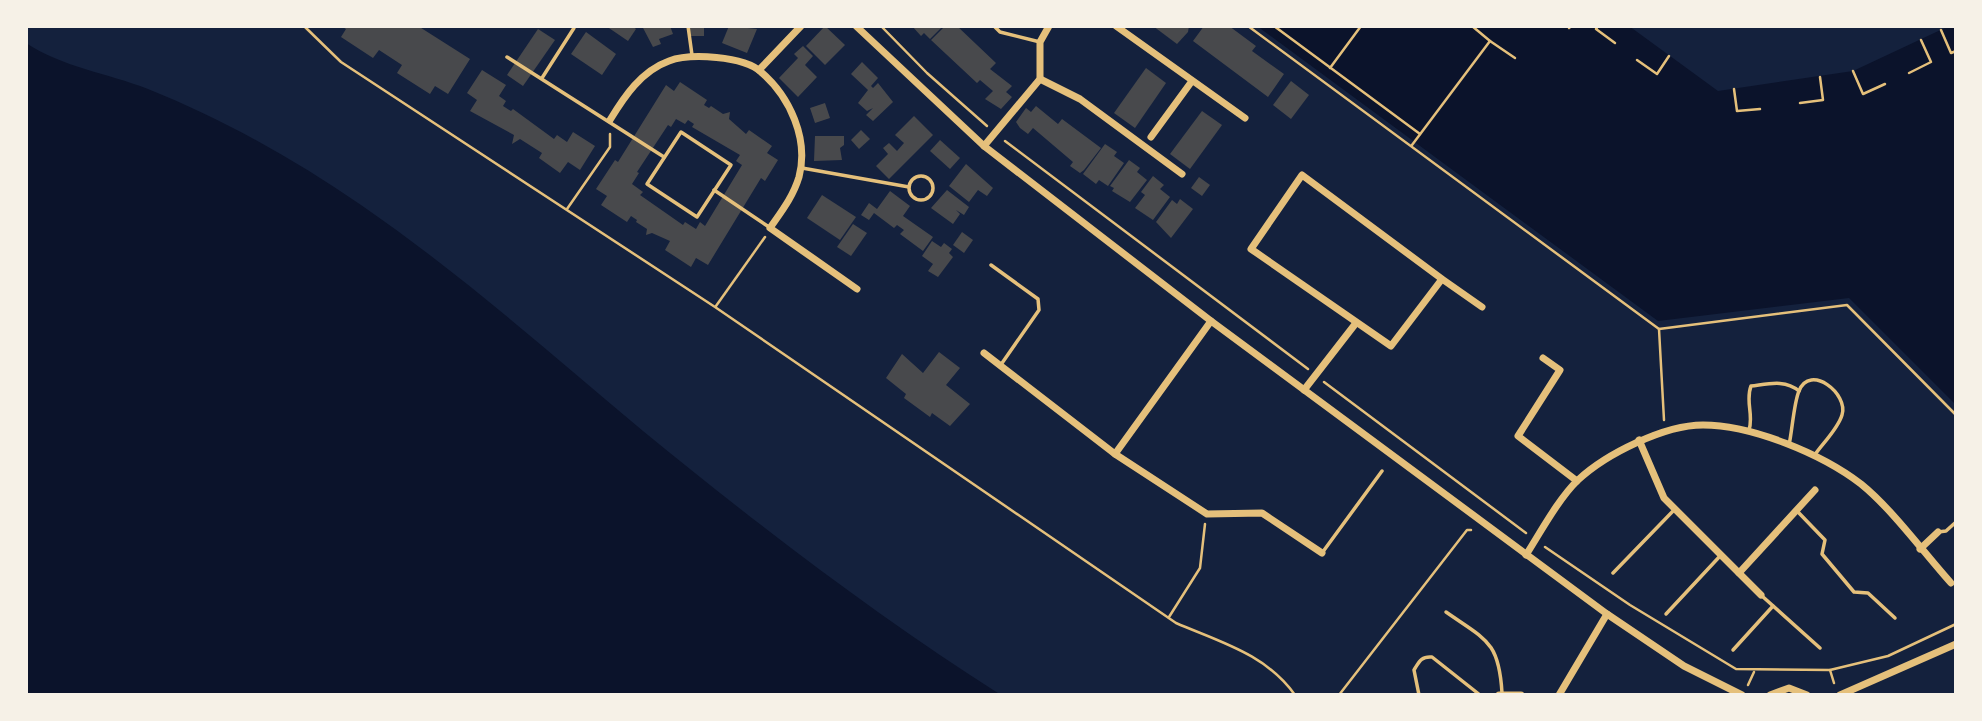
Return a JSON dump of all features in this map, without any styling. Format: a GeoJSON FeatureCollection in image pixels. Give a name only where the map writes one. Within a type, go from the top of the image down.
{"type":"FeatureCollection","features":[{"type":"Feature","properties":{"kind":"street"},"geometry":{"type":"LineString","coordinates":[[760,70],[801,26]]}},
{"type":"Feature","properties":{"kind":"street"},"geometry":{"type":"LineString","coordinates":[[856,26],[984,146],[1211,321],[1607,614],[1684,666],[1743,695]]}},
{"type":"Feature","properties":{"kind":"street"},"geometry":{"type":"LineString","coordinates":[[984,146],[1040,79],[1040,42],[1049,26]]}},
{"type":"Feature","properties":{"kind":"street"},"geometry":{"type":"LineString","coordinates":[[1115,26],[1245,118]]}},
{"type":"Feature","properties":{"kind":"street"},"geometry":{"type":"LineString","coordinates":[[610,120],[626,94],[646,74],[668,61],[692,55],[711,57],[760,70],[785,99],[797,126],[800,168],[791,198],[770,228],[857,289]]}},
{"type":"Feature","properties":{"kind":"street"},"geometry":{"type":"LineString","coordinates":[[1040,79],[1080,99],[1182,174]]}},
{"type":"Feature","properties":{"kind":"street"},"geometry":{"type":"LineString","coordinates":[[1151,137],[1192,81]]}},
{"type":"Feature","properties":{"kind":"street"},"geometry":{"type":"LineString","coordinates":[[1442,279],[1391,346],[1251,249],[1302,175],[1482,307]]}},
{"type":"Feature","properties":{"kind":"street"},"geometry":{"type":"LineString","coordinates":[[1115,454],[1211,321]]}},
{"type":"Feature","properties":{"kind":"street"},"geometry":{"type":"LineString","coordinates":[[1304,390],[1356,323]]}},
{"type":"Feature","properties":{"kind":"street"},"geometry":{"type":"LineString","coordinates":[[984,353],[1115,454],[1207,514],[1262,513],[1322,553]]}},
{"type":"Feature","properties":{"kind":"street"},"geometry":{"type":"LineString","coordinates":[[1543,358],[1560,370],[1518,436],[1577,481]]}},
{"type":"Feature","properties":{"kind":"street"},"geometry":{"type":"LineString","coordinates":[[1526,555],[1577,481],[1639,440],[1701,425],[1748,433],[1788,446],[1814,456],[1862,485],[1953,585]]}},
{"type":"Feature","properties":{"kind":"street"},"geometry":{"type":"LineString","coordinates":[[1639,440],[1664,498],[1761,596]]}},
{"type":"Feature","properties":{"kind":"street"},"geometry":{"type":"LineString","coordinates":[[1739,573],[1815,490]]}},
{"type":"Feature","properties":{"kind":"street"},"geometry":{"type":"LineString","coordinates":[[1920,549],[1938,532]]}},
{"type":"Feature","properties":{"kind":"street"},"geometry":{"type":"LineString","coordinates":[[1559,695],[1607,614]]}},
{"type":"Feature","properties":{"kind":"street"},"geometry":{"type":"LineString","coordinates":[[1839,695],[1956,644]]}},
{"type":"Feature","properties":{"kind":"street"},"geometry":{"type":"LineString","coordinates":[[1770,695],[1789,688],[1807,695]]}},
{"type":"Feature","properties":{"kind":"street"},"geometry":{"type":"LineString","coordinates":[[1500,694],[1521,695]]}},
{"type":"Feature","properties":{"kind":"lane"},"geometry":{"type":"LineString","coordinates":[[688,26],[692,55]]}},
{"type":"Feature","properties":{"kind":"lane"},"geometry":{"type":"LineString","coordinates":[[994,26],[1000,32],[1040,42]]}},
{"type":"Feature","properties":{"kind":"lane"},"geometry":{"type":"LineString","coordinates":[[542,78],[574,28]]}},
{"type":"Feature","properties":{"kind":"lane"},"geometry":{"type":"LineString","coordinates":[[507,57],[610,120],[664,157]]}},
{"type":"Feature","properties":{"kind":"lane"},"geometry":{"type":"LineString","coordinates":[[681,132],[731,165],[714,190],[697,217],[647,184],[681,132]]}},
{"type":"Feature","properties":{"kind":"lane"},"geometry":{"type":"LineString","coordinates":[[800,168],[909,187]]}},
{"type":"Feature","properties":{"kind":"lane"},"geometry":{"type":"LineString","coordinates":[[922,177],[931,183],[933,191],[925,200],[918,200],[911,195],[909,187],[915,178],[922,177]]}},
{"type":"Feature","properties":{"kind":"lane"},"geometry":{"type":"LineString","coordinates":[[714,190],[770,228]]}},
{"type":"Feature","properties":{"kind":"lane"},"geometry":{"type":"LineString","coordinates":[[991,265],[1038,299],[1040,304],[1039,310],[1000,366]]}},
{"type":"Feature","properties":{"kind":"lane"},"geometry":{"type":"LineString","coordinates":[[1788,446],[1799,391],[1807,381],[1814,378],[1824,382],[1842,401],[1843,414],[1814,456]]}},
{"type":"Feature","properties":{"kind":"lane"},"geometry":{"type":"LineString","coordinates":[[1748,433],[1751,422],[1748,394],[1751,386],[1781,383],[1792,385],[1799,391]]}},
{"type":"Feature","properties":{"kind":"lane"},"geometry":{"type":"LineString","coordinates":[[1322,553],[1382,471]]}},
{"type":"Feature","properties":{"kind":"lane"},"geometry":{"type":"LineString","coordinates":[[1613,572],[1675,509]]}},
{"type":"Feature","properties":{"kind":"lane"},"geometry":{"type":"LineString","coordinates":[[1797,510],[1825,540],[1822,554],[1854,592],[1868,593],[1895,618]]}},
{"type":"Feature","properties":{"kind":"lane"},"geometry":{"type":"LineString","coordinates":[[1938,532],[1946,531],[1956,522]]}},
{"type":"Feature","properties":{"kind":"lane"},"geometry":{"type":"LineString","coordinates":[[1666,614],[1721,555]]}},
{"type":"Feature","properties":{"kind":"lane"},"geometry":{"type":"LineString","coordinates":[[1761,596],[1820,648]]}},
{"type":"Feature","properties":{"kind":"lane"},"geometry":{"type":"LineString","coordinates":[[1733,650],[1773,606]]}},
{"type":"Feature","properties":{"kind":"lane"},"geometry":{"type":"LineString","coordinates":[[1446,612],[1491,644],[1501,668],[1500,694]]}},
{"type":"Feature","properties":{"kind":"lane"},"geometry":{"type":"LineString","coordinates":[[1419,695],[1414,670],[1420,659],[1432,656],[1480,695]]}},
{"type":"Feature","properties":{"kind":"path"},"geometry":{"type":"LineString","coordinates":[[304,26],[341,62],[715,307],[1168,618],[1254,655],[1277,672],[1295,695]]}},
{"type":"Feature","properties":{"kind":"path"},"geometry":{"type":"LineString","coordinates":[[312,32],[316,26]]}},
{"type":"Feature","properties":{"kind":"path"},"geometry":{"type":"LineString","coordinates":[[881,26],[937,82],[995,132],[1315,374],[1343,399],[1535,540],[1630,605],[1736,669],[1830,670],[1888,656],[1956,625]]}},
{"type":"Feature","properties":{"kind":"path"},"geometry":{"type":"LineString","coordinates":[[1248,26],[1659,329],[1847,306],[1956,415]]}},
{"type":"Feature","properties":{"kind":"path"},"geometry":{"type":"LineString","coordinates":[[1273,26],[1420,134]]}},
{"type":"Feature","properties":{"kind":"path"},"geometry":{"type":"LineString","coordinates":[[1330,68],[1361,26]]}},
{"type":"Feature","properties":{"kind":"path"},"geometry":{"type":"LineString","coordinates":[[1472,26],[1515,58]]}},
{"type":"Feature","properties":{"kind":"path"},"geometry":{"type":"LineString","coordinates":[[1598,26],[1596,29],[1615,43]]}},
{"type":"Feature","properties":{"kind":"path"},"geometry":{"type":"LineString","coordinates":[[1941,30],[1951,53],[1956,51]]}},
{"type":"Feature","properties":{"kind":"path"},"geometry":{"type":"LineString","coordinates":[[1909,73],[1931,62],[1921,40]]}},
{"type":"Feature","properties":{"kind":"path"},"geometry":{"type":"LineString","coordinates":[[1412,145],[1490,41]]}},
{"type":"Feature","properties":{"kind":"path"},"geometry":{"type":"LineString","coordinates":[[1637,60],[1657,74],[1670,56]]}},
{"type":"Feature","properties":{"kind":"path"},"geometry":{"type":"LineString","coordinates":[[1853,71],[1863,94],[1885,84]]}},
{"type":"Feature","properties":{"kind":"path"},"geometry":{"type":"LineString","coordinates":[[1800,103],[1823,100],[1820,77]]}},
{"type":"Feature","properties":{"kind":"path"},"geometry":{"type":"LineString","coordinates":[[1734,89],[1737,111],[1760,109]]}},
{"type":"Feature","properties":{"kind":"path"},"geometry":{"type":"LineString","coordinates":[[567,209],[610,147],[610,120]]}},
{"type":"Feature","properties":{"kind":"path"},"geometry":{"type":"LineString","coordinates":[[715,307],[770,228]]}},
{"type":"Feature","properties":{"kind":"path"},"geometry":{"type":"LineString","coordinates":[[1659,329],[1665,433]]}},
{"type":"Feature","properties":{"kind":"path"},"geometry":{"type":"LineString","coordinates":[[1168,618],[1200,568],[1207,514]]}},
{"type":"Feature","properties":{"kind":"path"},"geometry":{"type":"LineString","coordinates":[[1339,695],[1467,530],[1489,527]]}},
{"type":"Feature","properties":{"kind":"path"},"geometry":{"type":"LineString","coordinates":[[1830,670],[1839,695]]}},
{"type":"Feature","properties":{"kind":"path"},"geometry":{"type":"LineString","coordinates":[[1743,695],[1755,671]]}},
{"type":"Feature","properties":{"kind":"water"},"geometry":{"type":"Polygon","coordinates":[[[1257,26],[1629,26],[1718,91],[1853,71],[1949,26],[1956,26],[1956,405],[1849,298],[1658,321],[1257,26]]]}},
{"type":"Feature","properties":{"kind":"water"},"geometry":{"type":"Polygon","coordinates":[[[26,43],[54,58],[132,83],[204,113],[258,141],[336,188],[398,231],[469,286],[643,431],[774,535],[908,633],[1001,695],[26,695],[26,43]]]}},
{"type":"Feature","properties":{"kind":"building"},"geometry":{"type":"Polygon","coordinates":[[[341,26],[418,26],[470,59],[448,94],[435,86],[430,94],[397,73],[402,65],[379,50],[373,58],[341,37],[346,29],[341,26]]]}},
{"type":"Feature","properties":{"kind":"building"},"geometry":{"type":"Polygon","coordinates":[[[606,26],[632,26],[636,29],[628,41],[606,26]]]}},
{"type":"Feature","properties":{"kind":"building"},"geometry":{"type":"Polygon","coordinates":[[[642,26],[670,26],[673,34],[659,39],[661,44],[653,47],[642,26]]]}},
{"type":"Feature","properties":{"kind":"building"},"geometry":{"type":"Polygon","coordinates":[[[690,26],[704,26],[704,36],[690,36],[690,26]]]}},
{"type":"Feature","properties":{"kind":"building"},"geometry":{"type":"Polygon","coordinates":[[[729,26],[757,29],[747,53],[722,43],[729,26]]]}},
{"type":"Feature","properties":{"kind":"building"},"geometry":{"type":"Polygon","coordinates":[[[825,26],[845,45],[825,65],[806,46],[825,26]]]}},
{"type":"Feature","properties":{"kind":"building"},"geometry":{"type":"Polygon","coordinates":[[[912,26],[943,26],[930,39],[924,33],[921,36],[912,26]]]}},
{"type":"Feature","properties":{"kind":"building"},"geometry":{"type":"Polygon","coordinates":[[[945,26],[957,26],[996,63],[990,69],[1012,86],[1006,92],[1012,97],[1001,109],[985,99],[993,91],[980,80],[977,83],[931,40],[945,26]]]}},
{"type":"Feature","properties":{"kind":"building"},"geometry":{"type":"Polygon","coordinates":[[[1153,26],[1189,26],[1188,32],[1177,44],[1153,26]]]}},
{"type":"Feature","properties":{"kind":"building"},"geometry":{"type":"Polygon","coordinates":[[[1204,26],[1229,26],[1256,46],[1252,51],[1284,74],[1268,97],[1193,41],[1204,26]]]}},
{"type":"Feature","properties":{"kind":"building"},"geometry":{"type":"Polygon","coordinates":[[[538,29],[555,40],[523,86],[507,75],[538,29]]]}},
{"type":"Feature","properties":{"kind":"building"},"geometry":{"type":"Polygon","coordinates":[[[586,32],[616,54],[602,75],[571,54],[586,32]]]}},
{"type":"Feature","properties":{"kind":"building"},"geometry":{"type":"Polygon","coordinates":[[[803,46],[813,56],[805,65],[817,77],[798,97],[779,78],[798,58],[794,54],[803,46]]]}},
{"type":"Feature","properties":{"kind":"building"},"geometry":{"type":"Polygon","coordinates":[[[862,62],[878,78],[871,86],[873,88],[878,83],[893,102],[873,121],[866,115],[873,108],[867,111],[858,103],[868,90],[851,74],[862,62]]]}},
{"type":"Feature","properties":{"kind":"building"},"geometry":{"type":"Polygon","coordinates":[[[1146,68],[1166,83],[1135,128],[1114,113],[1146,68]]]}},
{"type":"Feature","properties":{"kind":"building"},"geometry":{"type":"Polygon","coordinates":[[[482,70],[506,85],[499,96],[506,101],[503,106],[511,111],[513,109],[554,139],[557,135],[567,142],[573,132],[595,146],[580,170],[568,162],[560,173],[539,158],[542,153],[520,139],[512,144],[514,135],[470,111],[477,100],[467,93],[482,70]]]}},
{"type":"Feature","properties":{"kind":"building"},"geometry":{"type":"Polygon","coordinates":[[[1291,81],[1309,95],[1291,119],[1273,105],[1291,81]]]}},
{"type":"Feature","properties":{"kind":"building"},"geometry":{"type":"Polygon","coordinates":[[[680,82],[707,100],[704,105],[709,108],[711,106],[723,114],[730,112],[729,119],[746,134],[749,130],[772,146],[767,153],[778,160],[765,181],[761,178],[708,265],[696,258],[691,267],[665,250],[670,241],[652,233],[646,235],[647,229],[631,216],[627,222],[601,205],[607,196],[596,189],[615,160],[618,162],[666,85],[674,91],[680,82]],[[676,119],[671,127],[668,125],[632,184],[643,192],[640,195],[683,225],[685,222],[696,229],[700,222],[705,226],[742,165],[736,161],[740,155],[692,127],[694,124],[688,120],[685,124],[676,119]]]}},
{"type":"Feature","properties":{"kind":"building"},"geometry":{"type":"Polygon","coordinates":[[[825,103],[830,118],[815,123],[810,108],[825,103]]]}},
{"type":"Feature","properties":{"kind":"building"},"geometry":{"type":"Polygon","coordinates":[[[1036,106],[1058,124],[1062,119],[1101,148],[1080,173],[1070,166],[1073,162],[1033,128],[1028,134],[1016,122],[1026,108],[1031,112],[1036,106]]]}},
{"type":"Feature","properties":{"kind":"building"},"geometry":{"type":"Polygon","coordinates":[[[1202,111],[1222,125],[1190,169],[1170,154],[1202,111]]]}},
{"type":"Feature","properties":{"kind":"building"},"geometry":{"type":"Polygon","coordinates":[[[914,116],[933,135],[889,179],[876,166],[888,154],[883,148],[889,143],[897,151],[904,143],[895,135],[914,116]]]}},
{"type":"Feature","properties":{"kind":"building"},"geometry":{"type":"Polygon","coordinates":[[[861,130],[870,139],[859,149],[851,140],[861,130]]]}},
{"type":"Feature","properties":{"kind":"building"},"geometry":{"type":"Polygon","coordinates":[[[815,136],[844,136],[844,145],[840,148],[842,160],[814,161],[815,136]]]}},
{"type":"Feature","properties":{"kind":"building"},"geometry":{"type":"Polygon","coordinates":[[[940,140],[960,158],[950,169],[930,151],[940,140]]]}},
{"type":"Feature","properties":{"kind":"building"},"geometry":{"type":"Polygon","coordinates":[[[1105,144],[1117,152],[1114,156],[1124,163],[1108,186],[1099,180],[1096,184],[1083,174],[1105,144]]]}},
{"type":"Feature","properties":{"kind":"building"},"geometry":{"type":"Polygon","coordinates":[[[1129,160],[1140,168],[1137,172],[1147,180],[1130,202],[1112,191],[1114,188],[1110,186],[1129,160]]]}},
{"type":"Feature","properties":{"kind":"building"},"geometry":{"type":"Polygon","coordinates":[[[966,164],[993,188],[987,196],[978,190],[969,202],[949,186],[966,164]]]}},
{"type":"Feature","properties":{"kind":"building"},"geometry":{"type":"Polygon","coordinates":[[[1153,176],[1164,185],[1160,189],[1170,197],[1153,220],[1135,208],[1145,195],[1141,192],[1153,176]]]}},
{"type":"Feature","properties":{"kind":"building"},"geometry":{"type":"Polygon","coordinates":[[[1199,177],[1210,185],[1202,196],[1191,188],[1199,177]]]}},
{"type":"Feature","properties":{"kind":"building"},"geometry":{"type":"Polygon","coordinates":[[[947,190],[969,207],[964,215],[956,210],[960,214],[953,224],[931,208],[947,190]]]}},
{"type":"Feature","properties":{"kind":"building"},"geometry":{"type":"Polygon","coordinates":[[[890,191],[910,206],[903,216],[933,237],[923,251],[900,234],[904,230],[897,225],[894,228],[874,213],[869,220],[861,215],[869,203],[877,209],[890,191]]]}},
{"type":"Feature","properties":{"kind":"building"},"geometry":{"type":"Polygon","coordinates":[[[822,195],[856,217],[840,240],[807,218],[822,195]]]}},
{"type":"Feature","properties":{"kind":"building"},"geometry":{"type":"Polygon","coordinates":[[[1180,199],[1193,209],[1171,238],[1156,222],[1172,200],[1177,204],[1180,199]]]}},
{"type":"Feature","properties":{"kind":"building"},"geometry":{"type":"Polygon","coordinates":[[[853,224],[867,233],[851,256],[837,247],[853,224]]]}},
{"type":"Feature","properties":{"kind":"building"},"geometry":{"type":"Polygon","coordinates":[[[962,232],[973,240],[964,253],[953,245],[962,232]]]}},
{"type":"Feature","properties":{"kind":"building"},"geometry":{"type":"Polygon","coordinates":[[[932,241],[941,247],[944,243],[952,249],[949,253],[953,257],[938,277],[928,271],[933,264],[922,256],[932,241]]]}},
{"type":"Feature","properties":{"kind":"building"},"geometry":{"type":"Polygon","coordinates":[[[939,352],[960,368],[946,385],[970,404],[950,426],[932,413],[930,417],[904,398],[906,394],[886,378],[902,354],[923,373],[939,352]]]}}]}
